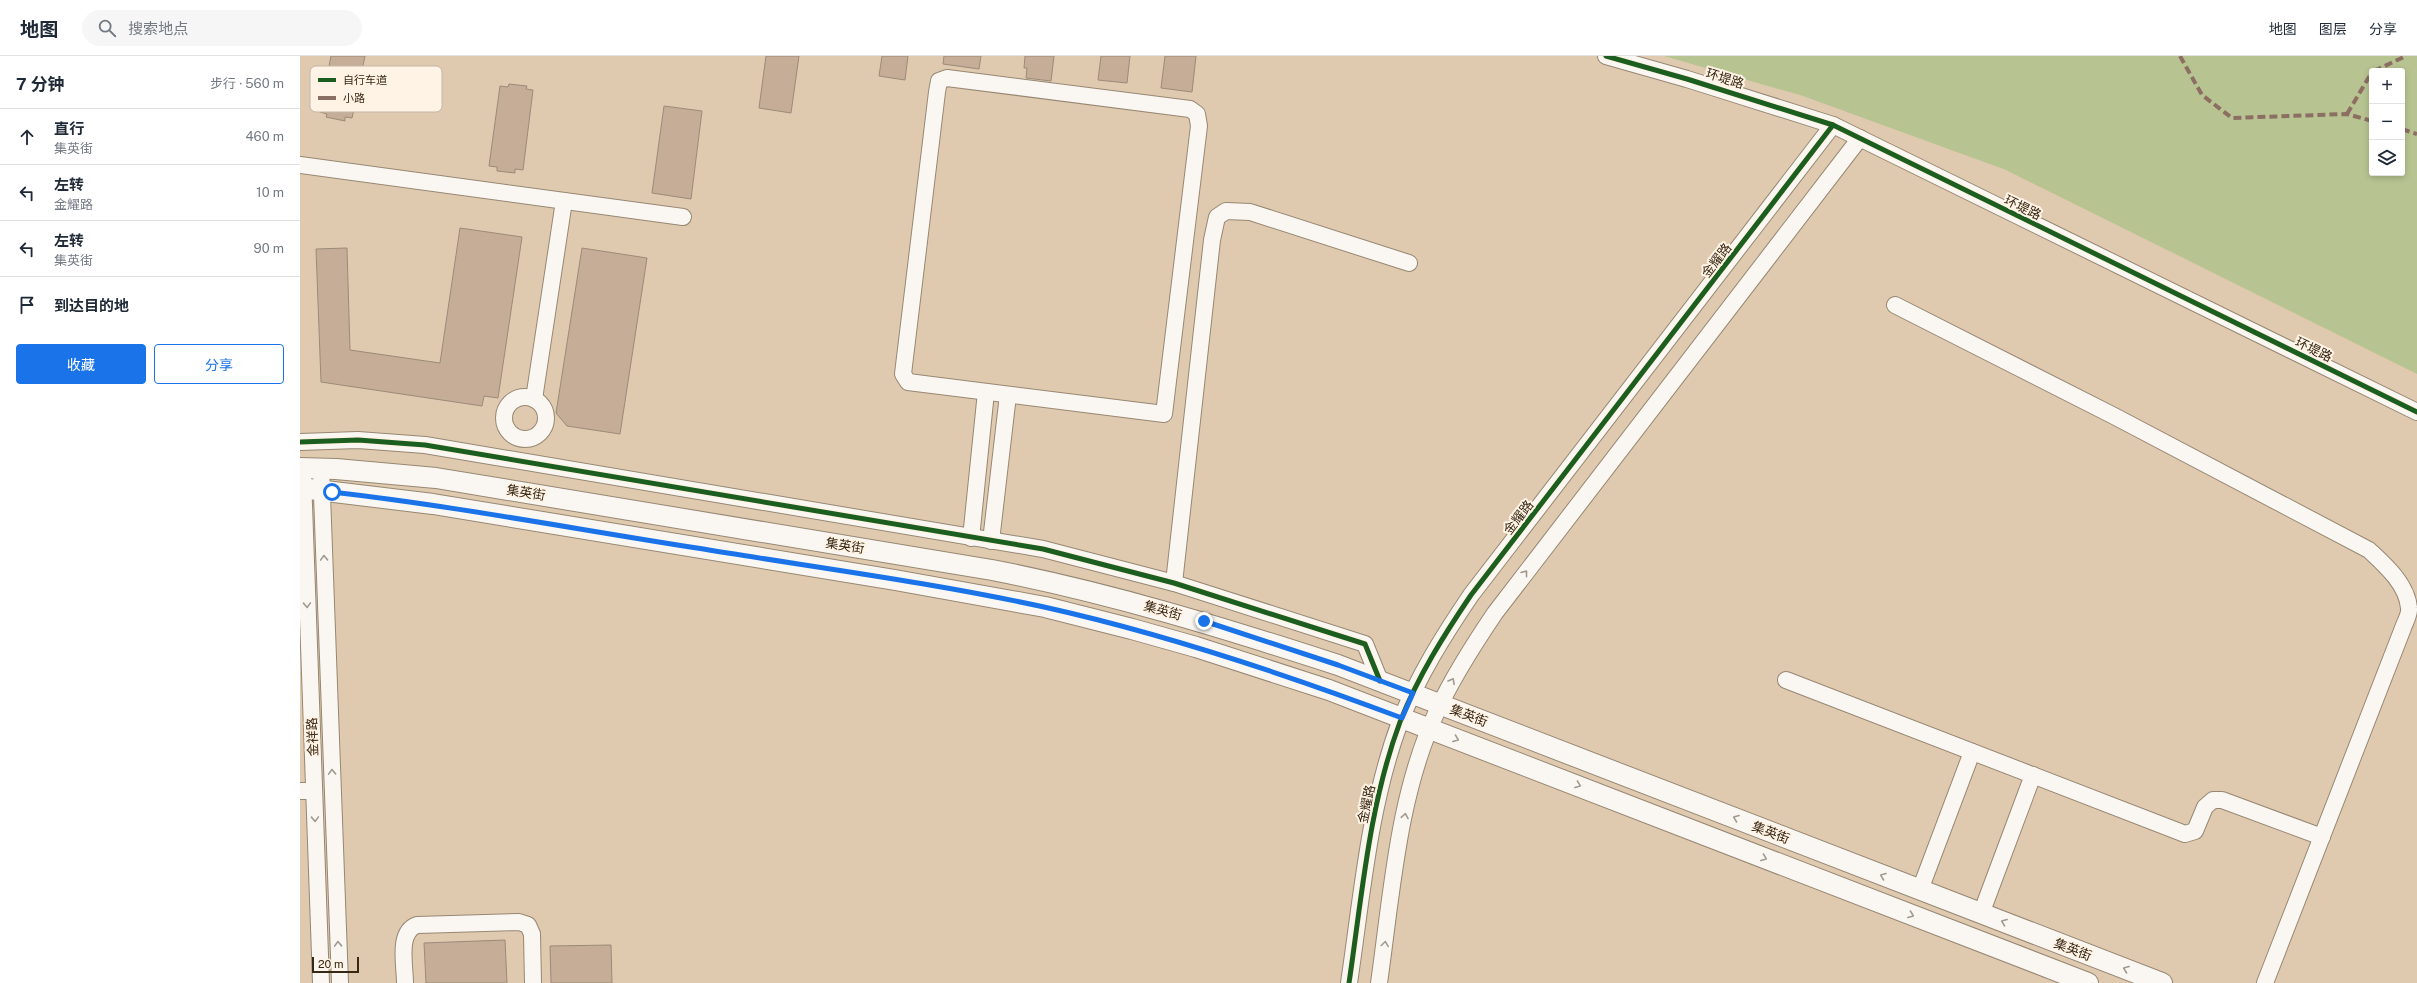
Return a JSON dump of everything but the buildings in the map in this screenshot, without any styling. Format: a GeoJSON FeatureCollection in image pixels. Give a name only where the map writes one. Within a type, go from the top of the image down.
{"type":"FeatureCollection","features":[{"type":"Feature","properties":{"kind":"main road","name":"集英街"},"geometry":{"type":"LineString","coordinates":[[308,468],[436,478],[899,554],[1051,581],[1204,621],[1338,665],[1413,693],[2162,983]]}},
{"type":"Feature","properties":{"kind":"main road","name":"集英街"},"geometry":{"type":"LineString","coordinates":[[306,489],[433,504],[895,580],[1045,608],[1196,647],[1329,690],[1430,728],[2088,983]]}},
{"type":"Feature","properties":{"kind":"street","name":"环堤路"},"geometry":{"type":"LineString","coordinates":[[1606,56],[1702,83],[1833,125],[2417,412]]}},
{"type":"Feature","properties":{"kind":"street"},"geometry":{"type":"LineString","coordinates":[[947,78],[1190,109],[1197,114],[1199,126],[1164,414],[1008,395],[908,382],[903,374],[939,81],[947,78]]}},
{"type":"Feature","properties":{"kind":"street","name":"金耀路"},"geometry":{"type":"LineString","coordinates":[[1349,983],[1376,807],[1388,759],[1402,718],[1413,693],[1437,648],[1471,595],[1833,125]]}},
{"type":"Feature","properties":{"kind":"street"},"geometry":{"type":"LineString","coordinates":[[1379,983],[1405,813],[1413,779],[1430,728],[1440,704],[1462,663],[1495,613],[1860,138]]}},
{"type":"Feature","properties":{"kind":"street"},"geometry":{"type":"LineString","coordinates":[[300,165],[683,217]]}},
{"type":"Feature","properties":{"kind":"street"},"geometry":{"type":"LineString","coordinates":[[534,399],[564,201]]}},
{"type":"Feature","properties":{"kind":"street"},"geometry":{"type":"LineString","coordinates":[[1174,583],[1212,240],[1217,217],[1226,211],[1250,212],[1408,263]]}},
{"type":"Feature","properties":{"kind":"street"},"geometry":{"type":"LineString","coordinates":[[1895,305],[2114,416],[2369,550],[2386,565],[2406,595],[2409,609],[2265,983]]}},
{"type":"Feature","properties":{"kind":"street"},"geometry":{"type":"LineString","coordinates":[[970,538],[986,392]]}},
{"type":"Feature","properties":{"kind":"street"},"geometry":{"type":"LineString","coordinates":[[991,541],[1008,395]]}},
{"type":"Feature","properties":{"kind":"street"},"geometry":{"type":"LineString","coordinates":[[527,397],[534,399],[544,410],[545,424],[536,436],[522,438],[515,436],[506,425],[505,411],[514,400],[527,397]]}},
{"type":"Feature","properties":{"kind":"street"},"geometry":{"type":"LineString","coordinates":[[518,461],[522,438]]}},
{"type":"Feature","properties":{"kind":"street"},"geometry":{"type":"LineString","coordinates":[[300,442],[358,440],[425,445],[970,538],[1043,549],[1174,583],[1364,644],[1380,681]]}},
{"type":"Feature","properties":{"kind":"street","name":"金祥路"},"geometry":{"type":"LineString","coordinates":[[308,468],[306,489],[307,791],[321,983]]}},
{"type":"Feature","properties":{"kind":"street","name":"金祥路"},"geometry":{"type":"LineString","coordinates":[[306,489],[340,983]]}},
{"type":"Feature","properties":{"kind":"street"},"geometry":{"type":"LineString","coordinates":[[1786,680],[2185,834],[2195,831],[2205,807],[2213,800],[2222,800],[2322,837]]}},
{"type":"Feature","properties":{"kind":"street"},"geometry":{"type":"LineString","coordinates":[[1920,890],[1972,752]]}},
{"type":"Feature","properties":{"kind":"street"},"geometry":{"type":"LineString","coordinates":[[1981,914],[2033,775]]}},
{"type":"Feature","properties":{"kind":"street"},"geometry":{"type":"LineString","coordinates":[[405,983],[404,944],[405,935],[410,928],[417,925],[519,922],[528,925],[532,934],[533,983]]}},
{"type":"Feature","properties":{"kind":"green space"},"geometry":{"type":"Polygon","coordinates":[[[1664,56],[2417,56],[2417,374],[2006,170],[1803,96],[1664,56]]]}},
{"type":"Feature","properties":{"kind":"marked path"},"geometry":{"type":"LineString","coordinates":[[2180,56],[2202,95],[2232,118],[2347,114],[2369,120]]}},
{"type":"Feature","properties":{"kind":"marked path"},"geometry":{"type":"LineString","coordinates":[[2380,68],[2406,56]]}},
{"type":"Feature","properties":{"kind":"marked path"},"geometry":{"type":"LineString","coordinates":[[2347,114],[2369,77]]}},
{"type":"Feature","properties":{"kind":"marked path"},"geometry":{"type":"LineString","coordinates":[[2405,130],[2417,134]]}},
{"type":"Feature","properties":{"kind":"cycle path"},"geometry":{"type":"LineString","coordinates":[[1606,56],[1687,79],[1833,125],[2417,412]]}},
{"type":"Feature","properties":{"kind":"cycle path"},"geometry":{"type":"LineString","coordinates":[[1349,983],[1368,851],[1389,753],[1407,705],[1432,656],[1471,595],[1833,125]]}},
{"type":"Feature","properties":{"kind":"cycle path"},"geometry":{"type":"LineString","coordinates":[[300,442],[358,440],[425,445],[1043,549],[1174,583],[1365,644],[1380,681]]}},
{"type":"Feature","properties":{"kind":"route"},"geometry":{"type":"LineString","coordinates":[[332,492],[433,504],[686,547],[895,580],[1045,608],[1132,629],[1196,647],[1329,690],[1402,718],[1413,693],[1338,665],[1204,621]]}}]}
